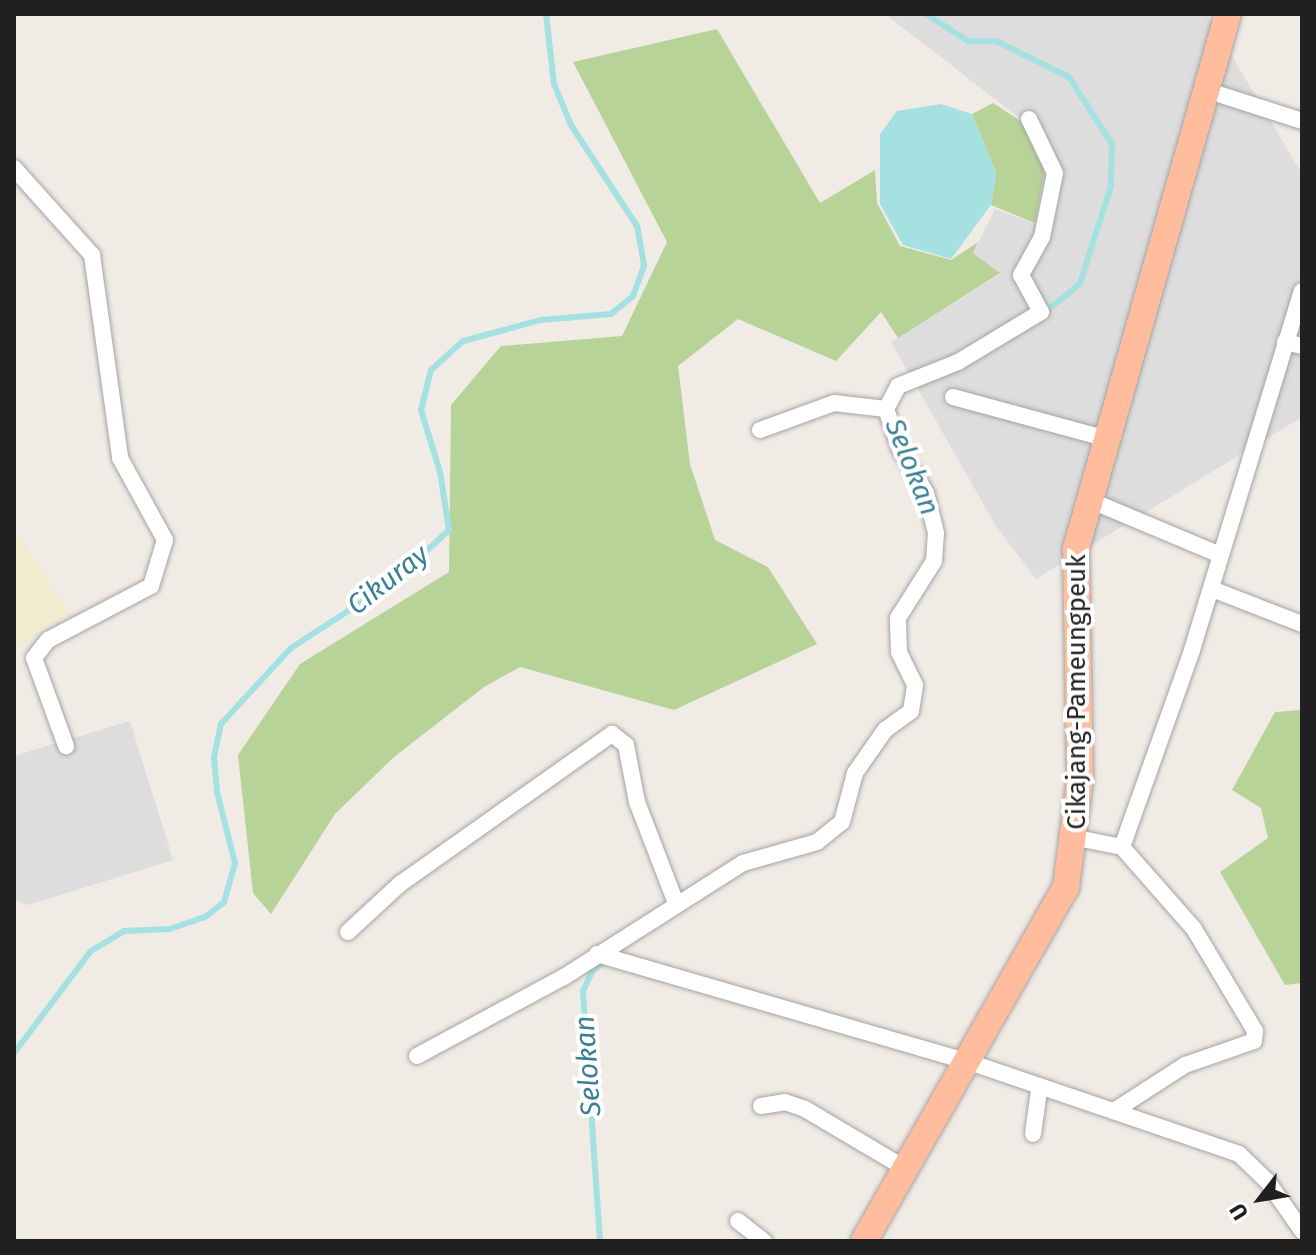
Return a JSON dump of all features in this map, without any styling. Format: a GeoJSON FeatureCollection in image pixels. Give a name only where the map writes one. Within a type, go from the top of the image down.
{"type":"FeatureCollection","features":[{"type":"Feature","properties":{"kind":"main road","name":"Cikajang-Pameungpeuk"},"geometry":{"type":"LineString","coordinates":[[864,1241],[1062,896],[1077,838],[1073,580],[1087,499],[1224,19]]}},
{"type":"Feature","properties":{"kind":"street"},"geometry":{"type":"LineString","coordinates":[[1203,89],[1302,121]]}},
{"type":"Feature","properties":{"kind":"street"},"geometry":{"type":"LineString","coordinates":[[417,1056],[606,957],[676,903],[743,863],[817,842],[842,822],[855,773],[885,730],[911,711],[915,685],[899,652],[898,618],[934,561],[936,533],[926,493],[900,449],[886,409],[898,386],[958,362],[1041,312],[1021,275],[1042,237],[1055,173],[1029,119]]}},
{"type":"Feature","properties":{"kind":"street"},"geometry":{"type":"LineString","coordinates":[[14,168],[92,255],[120,458],[165,540],[151,586],[48,640],[34,658],[66,746]]}},
{"type":"Feature","properties":{"kind":"street"},"geometry":{"type":"LineString","coordinates":[[1122,847],[1212,589],[1302,291]]}},
{"type":"Feature","properties":{"kind":"street"},"geometry":{"type":"LineString","coordinates":[[1285,342],[1302,346]]}},
{"type":"Feature","properties":{"kind":"street"},"geometry":{"type":"LineString","coordinates":[[953,397],[1104,438]]}},
{"type":"Feature","properties":{"kind":"street"},"geometry":{"type":"LineString","coordinates":[[760,430],[834,403],[886,409]]}},
{"type":"Feature","properties":{"kind":"street"},"geometry":{"type":"LineString","coordinates":[[1087,499],[1220,555]]}},
{"type":"Feature","properties":{"kind":"street"},"geometry":{"type":"LineString","coordinates":[[1212,589],[1302,624]]}},
{"type":"Feature","properties":{"kind":"street"},"geometry":{"type":"LineString","coordinates":[[348,932],[400,884],[612,734],[626,745],[637,802],[676,903]]}},
{"type":"Feature","properties":{"kind":"street"},"geometry":{"type":"LineString","coordinates":[[1077,838],[1122,847],[1194,929],[1255,1031],[1254,1041],[1185,1065],[1114,1111]]}},
{"type":"Feature","properties":{"kind":"street"},"geometry":{"type":"LineString","coordinates":[[606,957],[969,1062],[1039,1090],[1114,1111],[1239,1154],[1300,1222]]}},
{"type":"Feature","properties":{"kind":"street"},"geometry":{"type":"LineString","coordinates":[[1033,1134],[1039,1090]]}},
{"type":"Feature","properties":{"kind":"street"},"geometry":{"type":"LineString","coordinates":[[761,1106],[785,1102],[805,1109],[906,1169]]}},
{"type":"Feature","properties":{"kind":"street"},"geometry":{"type":"LineString","coordinates":[[738,1221],[764,1241]]}},
{"type":"Feature","properties":{"kind":"shaded area"},"geometry":{"type":"Polygon","coordinates":[[[885,14],[1207,14],[1302,174],[1302,417],[1036,579],[996,526],[891,342],[1000,274],[973,253],[995,209],[1034,223],[1036,131],[885,14]]]}},
{"type":"Feature","properties":{"kind":"shaded area"},"geometry":{"type":"Polygon","coordinates":[[[14,527],[70,615],[18,648],[14,642],[14,527]]]}},
{"type":"Feature","properties":{"kind":"shaded area"},"geometry":{"type":"Polygon","coordinates":[[[130,721],[173,860],[28,905],[14,900],[14,756],[130,721]]]}},
{"type":"Feature","properties":{"kind":"green space"},"geometry":{"type":"Polygon","coordinates":[[[717,29],[820,203],[875,170],[877,203],[900,246],[951,260],[978,242],[973,253],[1000,273],[898,338],[881,312],[836,361],[738,319],[678,366],[690,464],[715,540],[768,567],[817,644],[674,710],[520,667],[484,687],[394,757],[335,814],[271,914],[253,893],[238,755],[300,664],[449,572],[451,405],[501,346],[622,336],[667,242],[573,62],[717,29]]]}},
{"type":"Feature","properties":{"kind":"green space"},"geometry":{"type":"Polygon","coordinates":[[[993,103],[1036,131],[1044,174],[1035,223],[991,205],[996,173],[972,114],[993,103]]]}},
{"type":"Feature","properties":{"kind":"green space"},"geometry":{"type":"Polygon","coordinates":[[[1302,710],[1302,983],[1285,985],[1220,872],[1268,838],[1261,808],[1232,790],[1275,712],[1302,710]]]}},
{"type":"Feature","properties":{"kind":"water"},"geometry":{"type":"Polygon","coordinates":[[[941,104],[972,114],[996,173],[991,205],[951,259],[903,245],[880,204],[880,134],[897,111],[941,104]]]}},
{"type":"Feature","properties":{"kind":"waterway","name":"Cikuray"},"geometry":{"type":"LineString","coordinates":[[14,1053],[91,951],[124,931],[170,929],[205,917],[224,902],[235,863],[217,792],[214,757],[221,724],[291,648],[394,581],[449,530],[440,472],[421,410],[431,370],[463,341],[541,320],[611,314],[633,296],[644,265],[637,226],[571,125],[554,84],[546,14]]}},
{"type":"Feature","properties":{"kind":"waterway","name":"Selokan"},"geometry":{"type":"LineString","coordinates":[[926,14],[968,41],[996,41],[1069,77],[1112,144],[1111,186],[1080,284],[1045,312]]}},
{"type":"Feature","properties":{"kind":"waterway","name":"Selokan"},"geometry":{"type":"LineString","coordinates":[[600,1241],[583,991],[593,970],[608,959]]}}]}
